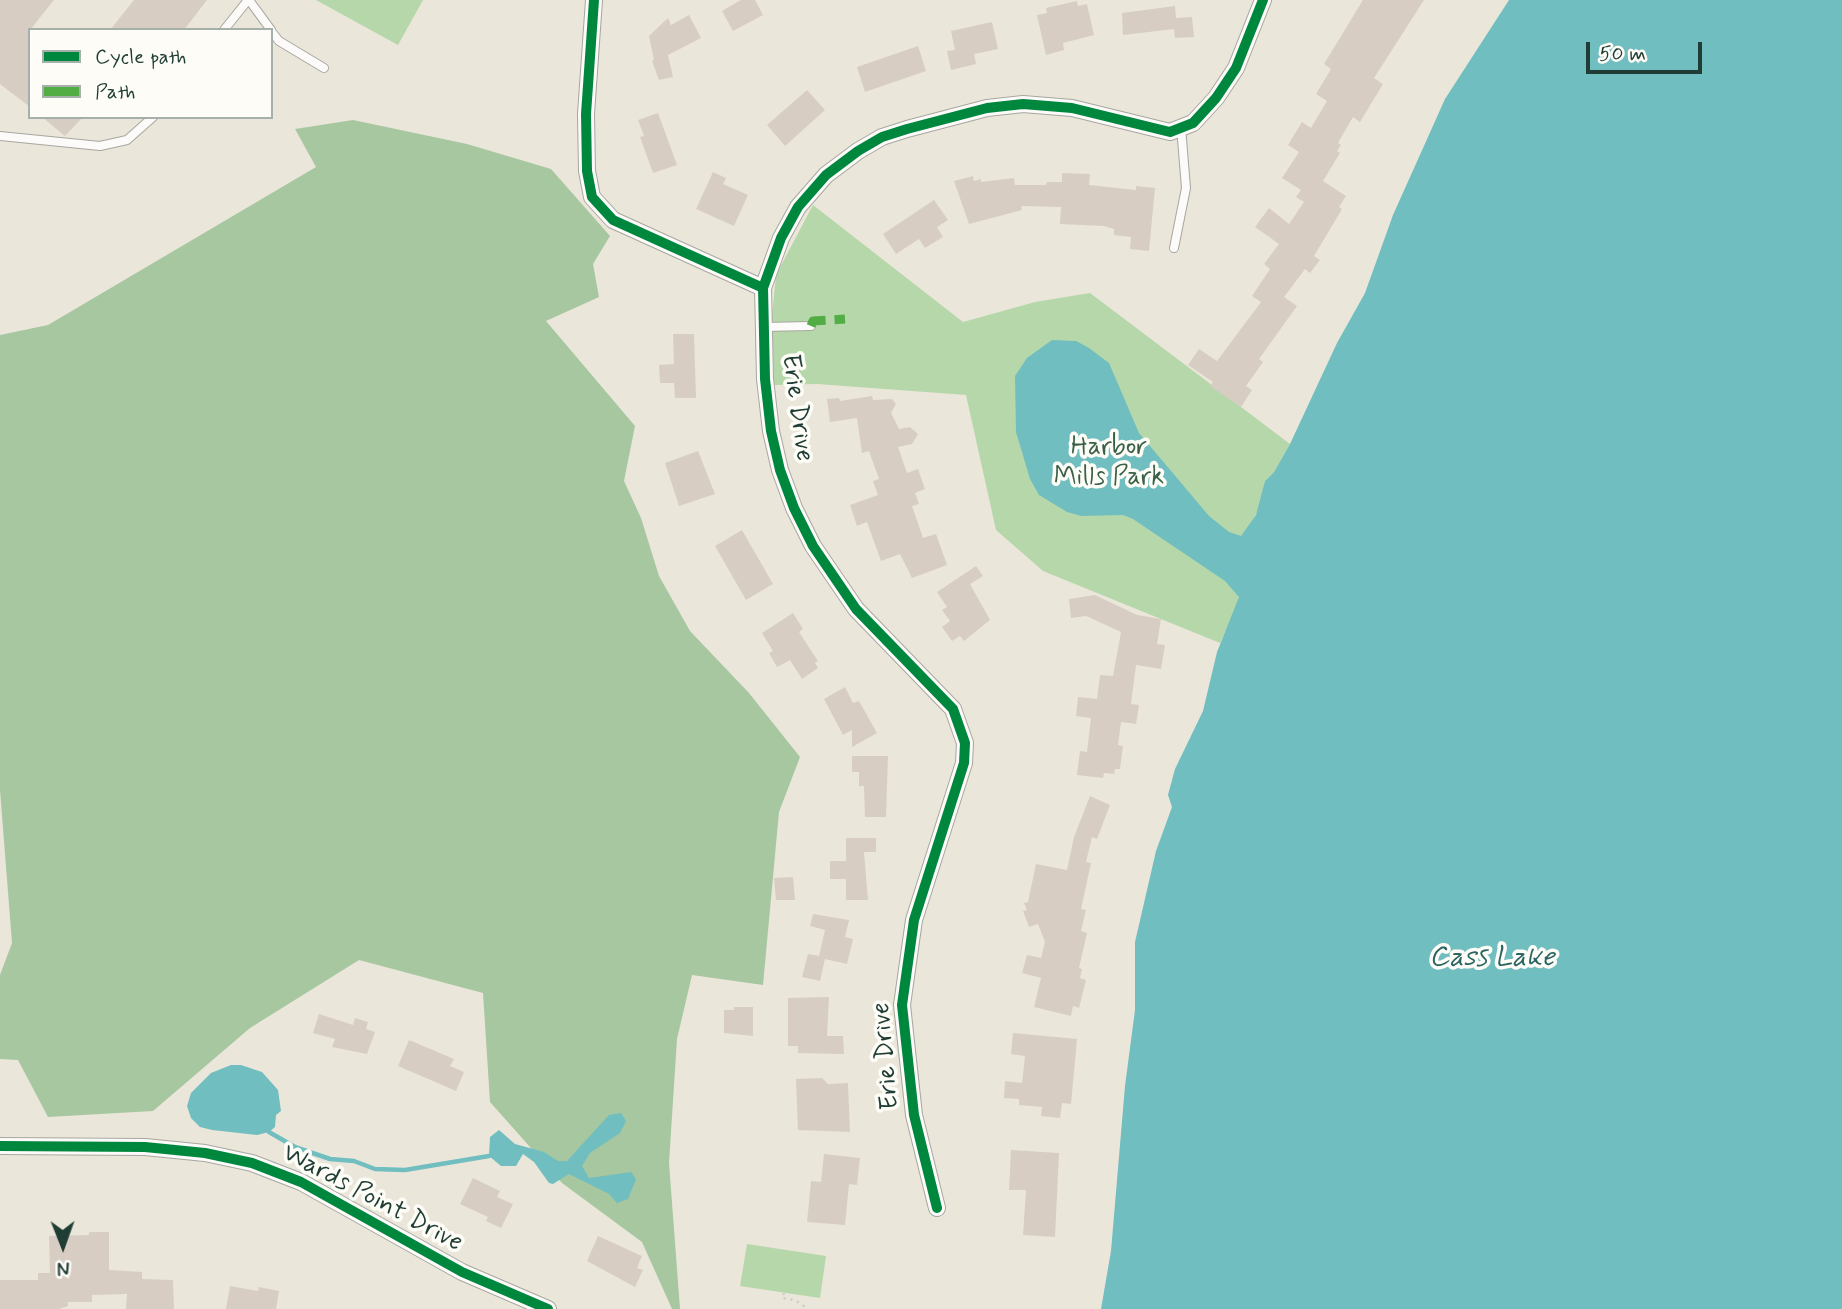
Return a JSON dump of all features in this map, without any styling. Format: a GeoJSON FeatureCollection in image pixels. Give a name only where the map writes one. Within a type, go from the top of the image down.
{"type":"FeatureCollection","features":[{"type":"Feature","properties":{"kind":"street"},"geometry":{"type":"LineString","coordinates":[[593,0],[586,114],[587,172],[592,197],[613,220],[763,289]]}},
{"type":"Feature","properties":{"kind":"street"},"geometry":{"type":"LineString","coordinates":[[1181,127],[1193,123],[1229,78],[1263,0]]}},
{"type":"Feature","properties":{"kind":"street","name":"Erie Drive"},"geometry":{"type":"LineString","coordinates":[[937,1208],[914,1115],[902,1005],[914,920],[964,763],[965,743],[953,709],[856,609],[808,537],[780,470],[771,431],[763,327],[763,289],[781,238],[798,207],[826,175],[882,137],[987,108],[1023,104],[1072,108],[1170,132],[1181,127]]}},
{"type":"Feature","properties":{"kind":"street","name":"Wards Point Drive"},"geometry":{"type":"LineString","coordinates":[[0,1146],[145,1147],[205,1153],[253,1163],[309,1186],[462,1272],[548,1309]]}},
{"type":"Feature","properties":{"kind":"lane"},"geometry":{"type":"LineString","coordinates":[[226,28],[248,0],[269,28]]}},
{"type":"Feature","properties":{"kind":"lane"},"geometry":{"type":"LineString","coordinates":[[273,33],[279,41],[324,68]]}},
{"type":"Feature","properties":{"kind":"lane"},"geometry":{"type":"LineString","coordinates":[[0,136],[100,146],[127,140],[151,119]]}},
{"type":"Feature","properties":{"kind":"lane"},"geometry":{"type":"LineString","coordinates":[[1174,248],[1186,188],[1181,127]]}},
{"type":"Feature","properties":{"kind":"lane"},"geometry":{"type":"LineString","coordinates":[[763,327],[811,326]]}},
{"type":"Feature","properties":{"kind":"path"},"geometry":{"type":"LineString","coordinates":[[784,1293],[782,1298],[795,1300],[808,1309]]}},
{"type":"Feature","properties":{"kind":"green space"},"geometry":{"type":"Polygon","coordinates":[[[316,0],[423,0],[398,45],[316,0]]]}},
{"type":"Feature","properties":{"kind":"green space"},"geometry":{"type":"Polygon","coordinates":[[[353,120],[467,144],[551,169],[610,236],[593,264],[599,297],[546,321],[635,426],[624,481],[641,518],[659,576],[690,631],[749,693],[800,757],[779,812],[763,985],[692,975],[677,1039],[669,1163],[680,1309],[672,1309],[642,1242],[562,1183],[490,1102],[483,993],[359,960],[250,1028],[153,1111],[48,1117],[18,1060],[0,1059],[0,975],[12,943],[0,790],[0,335],[48,325],[316,167],[295,129],[353,120]]]}},
{"type":"Feature","properties":{"kind":"green space","name":"Harbor Mills Park"},"geometry":{"type":"Polygon","coordinates":[[[813,205],[963,322],[1035,302],[1090,293],[1290,444],[1274,472],[1265,481],[1260,507],[1248,529],[1238,603],[1220,643],[1043,571],[996,530],[966,395],[817,384],[774,385],[772,316],[776,275],[813,205]]]}},
{"type":"Feature","properties":{"kind":"green space"},"geometry":{"type":"Polygon","coordinates":[[[747,1244],[826,1256],[820,1298],[740,1286],[747,1244]]]}},
{"type":"Feature","properties":{"kind":"water","name":"Cass Lake"},"geometry":{"type":"Polygon","coordinates":[[[1509,0],[1842,0],[1842,1309],[1101,1309],[1111,1251],[1125,1086],[1135,1010],[1135,942],[1156,851],[1172,807],[1168,795],[1175,769],[1203,711],[1217,652],[1239,597],[1225,581],[1133,519],[1123,515],[1081,516],[1067,512],[1039,495],[1030,479],[1016,432],[1015,376],[1027,358],[1052,340],[1076,341],[1089,348],[1109,363],[1139,433],[1209,516],[1229,532],[1241,536],[1256,515],[1265,481],[1274,472],[1290,444],[1337,343],[1365,293],[1393,215],[1445,99],[1509,0]]]}},
{"type":"Feature","properties":{"kind":"water"},"geometry":{"type":"Polygon","coordinates":[[[231,1065],[241,1065],[262,1072],[278,1090],[281,1111],[276,1115],[275,1127],[269,1132],[257,1135],[212,1130],[200,1127],[191,1118],[187,1106],[191,1093],[211,1073],[231,1065]]]}},
{"type":"Feature","properties":{"kind":"water"},"geometry":{"type":"Polygon","coordinates":[[[621,1113],[626,1121],[620,1133],[590,1153],[582,1166],[589,1178],[631,1172],[636,1179],[628,1199],[617,1203],[609,1194],[569,1174],[553,1184],[549,1183],[534,1162],[523,1154],[516,1166],[501,1166],[489,1156],[490,1137],[499,1130],[515,1144],[544,1152],[558,1161],[567,1161],[609,1115],[621,1113]]]}},
{"type":"Feature","properties":{"kind":"building"},"geometry":{"type":"Polygon","coordinates":[[[0,0],[54,0],[32,28],[28,28],[28,105],[0,84],[0,0]]]}},
{"type":"Feature","properties":{"kind":"building"},"geometry":{"type":"Polygon","coordinates":[[[134,0],[207,0],[186,28],[112,28],[134,0]]]}},
{"type":"Feature","properties":{"kind":"building"},"geometry":{"type":"Polygon","coordinates":[[[741,0],[755,0],[763,15],[733,31],[722,11],[741,0]]]}},
{"type":"Feature","properties":{"kind":"building"},"geometry":{"type":"Polygon","coordinates":[[[1363,0],[1424,0],[1374,78],[1383,84],[1360,122],[1353,117],[1338,143],[1341,145],[1337,151],[1340,153],[1323,181],[1346,196],[1339,207],[1342,209],[1314,256],[1320,260],[1310,273],[1305,269],[1284,297],[1297,306],[1259,359],[1263,362],[1246,386],[1252,390],[1241,407],[1210,386],[1213,382],[1188,365],[1199,349],[1217,361],[1261,302],[1252,296],[1270,269],[1264,264],[1279,244],[1255,227],[1269,208],[1289,224],[1304,202],[1296,197],[1301,190],[1282,178],[1299,152],[1288,145],[1302,122],[1311,128],[1327,101],[1316,94],[1331,69],[1324,64],[1363,0]]]}},
{"type":"Feature","properties":{"kind":"building"},"geometry":{"type":"Polygon","coordinates":[[[1077,1],[1078,6],[1087,4],[1094,35],[1063,43],[1064,50],[1046,55],[1037,15],[1047,13],[1046,8],[1077,1]]]}},
{"type":"Feature","properties":{"kind":"building"},"geometry":{"type":"Polygon","coordinates":[[[1175,6],[1176,18],[1192,17],[1194,37],[1175,38],[1174,29],[1123,35],[1122,13],[1175,6]]]}},
{"type":"Feature","properties":{"kind":"building"},"geometry":{"type":"Polygon","coordinates":[[[689,15],[701,38],[668,55],[673,77],[659,80],[652,61],[654,60],[649,36],[668,18],[671,25],[689,15]]]}},
{"type":"Feature","properties":{"kind":"building"},"geometry":{"type":"Polygon","coordinates":[[[992,22],[998,49],[974,54],[976,64],[951,70],[947,51],[955,50],[951,31],[992,22]]]}},
{"type":"Feature","properties":{"kind":"building"},"geometry":{"type":"Polygon","coordinates":[[[918,46],[926,71],[865,92],[857,67],[918,46]]]}},
{"type":"Feature","properties":{"kind":"building"},"geometry":{"type":"Polygon","coordinates":[[[807,90],[825,110],[785,146],[767,125],[807,90]]]}},
{"type":"Feature","properties":{"kind":"building"},"geometry":{"type":"Polygon","coordinates":[[[658,113],[677,165],[653,173],[640,137],[644,136],[638,120],[658,113]]]}},
{"type":"Feature","properties":{"kind":"building"},"geometry":{"type":"Polygon","coordinates":[[[44,119],[81,119],[65,136],[44,119]]]}},
{"type":"Feature","properties":{"kind":"building"},"geometry":{"type":"Polygon","coordinates":[[[713,172],[726,178],[723,184],[748,195],[734,226],[696,209],[713,172]]]}},
{"type":"Feature","properties":{"kind":"building"},"geometry":{"type":"Polygon","coordinates":[[[1062,173],[1090,174],[1089,185],[1136,190],[1136,186],[1155,188],[1149,251],[1130,249],[1131,237],[1114,235],[1114,229],[1060,224],[1061,207],[1021,206],[1022,210],[969,224],[954,181],[973,176],[974,181],[981,179],[981,182],[1014,178],[1015,185],[1046,185],[1047,182],[1062,182],[1062,173]]]}},
{"type":"Feature","properties":{"kind":"building"},"geometry":{"type":"Polygon","coordinates":[[[934,200],[948,220],[937,227],[943,237],[925,248],[919,239],[896,254],[883,234],[934,200]]]}},
{"type":"Feature","properties":{"kind":"building"},"geometry":{"type":"Polygon","coordinates":[[[673,334],[694,334],[696,398],[675,398],[674,383],[660,383],[659,365],[674,364],[673,334]]]}},
{"type":"Feature","properties":{"kind":"building"},"geometry":{"type":"Polygon","coordinates":[[[872,396],[873,400],[892,399],[896,404],[891,413],[899,429],[910,427],[918,434],[912,444],[898,447],[907,473],[918,469],[925,489],[915,493],[919,504],[912,506],[923,538],[936,534],[947,565],[912,578],[900,554],[881,561],[867,522],[857,526],[850,505],[878,495],[873,481],[879,479],[869,451],[862,453],[857,418],[830,422],[827,399],[839,398],[840,401],[872,396]]]}},
{"type":"Feature","properties":{"kind":"building"},"geometry":{"type":"Polygon","coordinates":[[[698,451],[715,494],[679,506],[665,463],[698,451]]]}},
{"type":"Feature","properties":{"kind":"building"},"geometry":{"type":"Polygon","coordinates":[[[742,530],[773,584],[746,600],[715,546],[742,530]]]}},
{"type":"Feature","properties":{"kind":"building"},"geometry":{"type":"Polygon","coordinates":[[[976,566],[983,576],[970,584],[990,620],[964,641],[960,636],[952,641],[942,627],[950,621],[942,610],[947,607],[937,592],[976,566]]]}},
{"type":"Feature","properties":{"kind":"building"},"geometry":{"type":"Polygon","coordinates":[[[1095,595],[1137,615],[1161,619],[1157,644],[1165,645],[1161,669],[1136,665],[1131,704],[1139,705],[1136,724],[1121,722],[1118,745],[1123,746],[1120,769],[1115,769],[1114,774],[1104,773],[1103,778],[1077,775],[1080,751],[1087,752],[1091,718],[1076,716],[1078,697],[1097,699],[1100,675],[1113,676],[1121,632],[1086,616],[1071,618],[1069,599],[1095,595]]]}},
{"type":"Feature","properties":{"kind":"building"},"geometry":{"type":"Polygon","coordinates":[[[793,613],[803,629],[799,632],[818,661],[815,663],[818,668],[802,679],[790,660],[777,667],[769,653],[773,651],[762,633],[793,613]]]}},
{"type":"Feature","properties":{"kind":"building"},"geometry":{"type":"Polygon","coordinates":[[[845,687],[853,703],[859,701],[877,733],[852,747],[852,730],[843,735],[824,699],[845,687]]]}},
{"type":"Feature","properties":{"kind":"building"},"geometry":{"type":"Polygon","coordinates":[[[852,756],[888,756],[886,817],[865,817],[864,786],[859,786],[859,772],[852,772],[852,756]]]}},
{"type":"Feature","properties":{"kind":"building"},"geometry":{"type":"Polygon","coordinates":[[[1090,796],[1110,805],[1097,839],[1092,837],[1086,862],[1091,863],[1081,909],[1086,910],[1081,931],[1087,933],[1079,968],[1082,969],[1080,978],[1086,980],[1079,1008],[1073,1006],[1071,1016],[1034,1007],[1041,978],[1022,973],[1027,955],[1041,958],[1045,942],[1038,924],[1029,927],[1023,911],[1027,910],[1024,903],[1028,902],[1036,864],[1067,870],[1074,837],[1090,796]]]}},
{"type":"Feature","properties":{"kind":"building"},"geometry":{"type":"Polygon","coordinates":[[[846,838],[876,838],[876,852],[864,852],[868,900],[846,900],[846,879],[830,879],[830,861],[846,861],[846,838]]]}},
{"type":"Feature","properties":{"kind":"building"},"geometry":{"type":"Polygon","coordinates":[[[793,877],[795,900],[776,900],[774,878],[793,877]]]}},
{"type":"Feature","properties":{"kind":"building"},"geometry":{"type":"Polygon","coordinates":[[[813,914],[849,920],[845,937],[853,939],[847,964],[825,959],[820,981],[802,977],[808,954],[819,956],[825,930],[810,926],[813,914]]]}},
{"type":"Feature","properties":{"kind":"building"},"geometry":{"type":"Polygon","coordinates":[[[829,997],[827,1036],[843,1036],[844,1054],[798,1053],[798,1046],[788,1046],[788,998],[829,997]]]}},
{"type":"Feature","properties":{"kind":"building"},"geometry":{"type":"Polygon","coordinates":[[[734,1007],[753,1007],[753,1036],[724,1033],[724,1010],[734,1010],[734,1007]]]}},
{"type":"Feature","properties":{"kind":"building"},"geometry":{"type":"Polygon","coordinates":[[[319,1014],[353,1025],[355,1018],[368,1022],[366,1029],[375,1032],[367,1054],[332,1047],[335,1039],[313,1033],[319,1014]]]}},
{"type":"Feature","properties":{"kind":"building"},"geometry":{"type":"Polygon","coordinates":[[[1013,1033],[1077,1039],[1071,1104],[1062,1103],[1060,1118],[1041,1116],[1042,1107],[1019,1105],[1019,1099],[1004,1098],[1005,1081],[1022,1083],[1025,1056],[1011,1054],[1013,1033]]]}},
{"type":"Feature","properties":{"kind":"building"},"geometry":{"type":"Polygon","coordinates":[[[409,1040],[454,1059],[450,1066],[464,1072],[456,1091],[398,1066],[409,1040]]]}},
{"type":"Feature","properties":{"kind":"building"},"geometry":{"type":"Polygon","coordinates":[[[822,1078],[828,1084],[848,1083],[850,1132],[798,1130],[796,1079],[822,1078]]]}},
{"type":"Feature","properties":{"kind":"building"},"geometry":{"type":"Polygon","coordinates":[[[1011,1150],[1059,1153],[1055,1237],[1023,1235],[1026,1190],[1009,1190],[1011,1150]]]}},
{"type":"Feature","properties":{"kind":"building"},"geometry":{"type":"Polygon","coordinates":[[[824,1154],[860,1158],[857,1185],[849,1184],[845,1225],[807,1222],[811,1181],[821,1182],[824,1154]]]}},
{"type":"Feature","properties":{"kind":"building"},"geometry":{"type":"Polygon","coordinates":[[[473,1178],[500,1191],[497,1197],[513,1204],[501,1228],[486,1221],[488,1217],[460,1204],[473,1178]]]}},
{"type":"Feature","properties":{"kind":"building"},"geometry":{"type":"Polygon","coordinates":[[[89,1232],[109,1232],[109,1270],[142,1272],[142,1279],[173,1280],[174,1309],[126,1309],[127,1294],[92,1295],[92,1302],[68,1302],[68,1306],[59,1309],[0,1309],[0,1280],[38,1280],[38,1273],[50,1273],[49,1236],[89,1235],[89,1232]]]}},
{"type":"Feature","properties":{"kind":"building"},"geometry":{"type":"Polygon","coordinates":[[[598,1236],[642,1256],[637,1268],[643,1270],[635,1287],[587,1261],[598,1236]]]}},
{"type":"Feature","properties":{"kind":"building"},"geometry":{"type":"Polygon","coordinates":[[[230,1286],[258,1291],[259,1287],[279,1291],[276,1309],[226,1309],[230,1286]]]}},
{"type":"Feature","properties":{"kind":"waterway"},"geometry":{"type":"LineString","coordinates":[[269,1132],[295,1147],[330,1159],[354,1161],[375,1169],[405,1170],[489,1156]]}},
{"type":"Feature","properties":{"kind":"marked path"},"geometry":{"type":"LineString","coordinates":[[811,326],[813,321],[845,319]]}},
{"type":"Feature","properties":{"kind":"cycle path"},"geometry":{"type":"LineString","coordinates":[[594,0],[586,114],[587,171],[592,197],[613,220],[763,288]]}},
{"type":"Feature","properties":{"kind":"cycle path"},"geometry":{"type":"LineString","coordinates":[[937,1208],[914,1115],[902,1005],[914,920],[964,763],[965,743],[953,709],[856,609],[813,546],[794,508],[780,470],[771,431],[765,379],[763,288],[781,238],[798,207],[826,175],[882,137],[987,108],[1023,104],[1072,108],[1170,132],[1193,123],[1216,98],[1236,68],[1263,0]]}},
{"type":"Feature","properties":{"kind":"cycle path"},"geometry":{"type":"LineString","coordinates":[[0,1146],[145,1147],[205,1153],[252,1163],[301,1182],[462,1272],[548,1309]]}}]}
